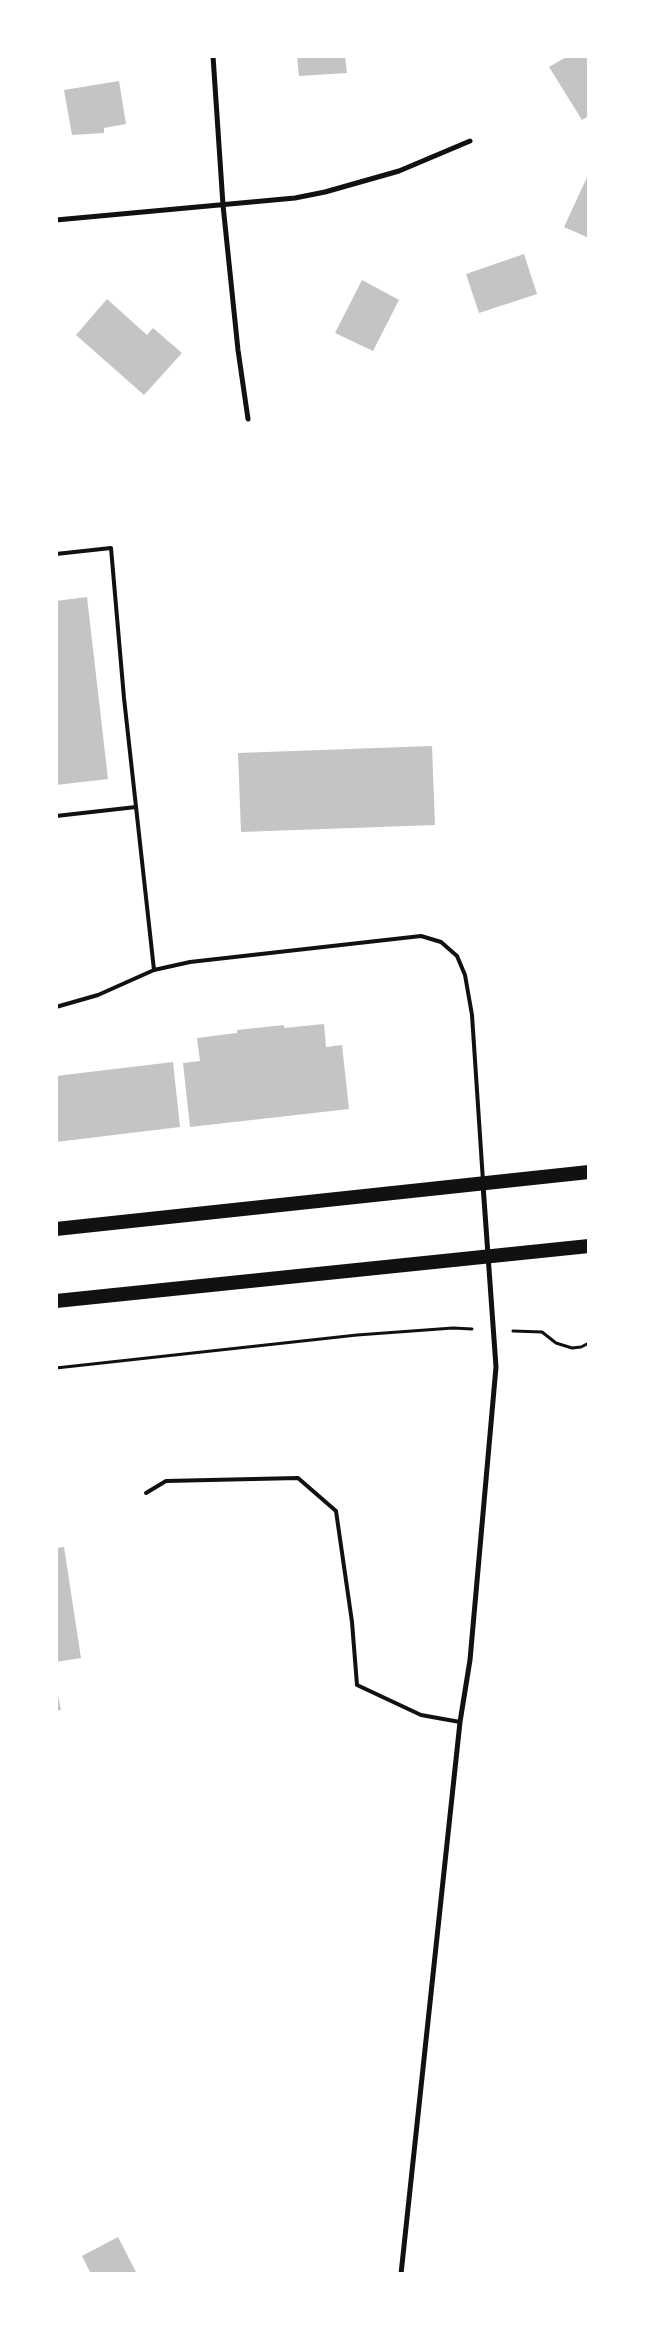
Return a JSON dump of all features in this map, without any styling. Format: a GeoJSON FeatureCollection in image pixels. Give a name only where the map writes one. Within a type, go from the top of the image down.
{"type":"FeatureCollection","features":[{"type":"Feature","properties":{"kind":"highway"},"geometry":{"type":"LineString","coordinates":[[56,1229],[589,1172]]}},
{"type":"Feature","properties":{"kind":"highway"},"geometry":{"type":"LineString","coordinates":[[56,1301],[589,1246]]}},
{"type":"Feature","properties":{"kind":"street"},"geometry":{"type":"LineString","coordinates":[[213,56],[223,205],[238,350],[248,419]]}},
{"type":"Feature","properties":{"kind":"street"},"geometry":{"type":"LineString","coordinates":[[56,220],[295,198],[325,192],[399,171],[470,141]]}},
{"type":"Feature","properties":{"kind":"street"},"geometry":{"type":"LineString","coordinates":[[402,2274],[460,1722],[470,1660],[496,1368],[483,1183]]}},
{"type":"Feature","properties":{"kind":"lane"},"geometry":{"type":"LineString","coordinates":[[56,554],[111,548],[154,970]]}},
{"type":"Feature","properties":{"kind":"lane"},"geometry":{"type":"LineString","coordinates":[[56,816],[136,807]]}},
{"type":"Feature","properties":{"kind":"lane"},"geometry":{"type":"LineString","coordinates":[[56,1007],[98,995],[154,970],[190,962],[421,936],[441,942],[457,956],[465,975],[472,1015],[483,1183]]}},
{"type":"Feature","properties":{"kind":"lane"},"geometry":{"type":"LineString","coordinates":[[146,1493],[166,1481],[298,1478],[336,1511],[352,1622],[357,1685],[421,1715],[460,1722]]}},
{"type":"Feature","properties":{"kind":"path"},"geometry":{"type":"LineString","coordinates":[[56,1368],[314,1339],[453,1328]]}},
{"type":"Feature","properties":{"kind":"path"},"geometry":{"type":"LineString","coordinates":[[542,1332],[556,1342],[572,1348],[581,1347],[589,1343]]}},
{"type":"Feature","properties":{"kind":"building"},"geometry":{"type":"Polygon","coordinates":[[[297,56],[345,56],[347,73],[299,76],[297,56]]]}},
{"type":"Feature","properties":{"kind":"building"},"geometry":{"type":"Polygon","coordinates":[[[568,56],[589,56],[589,116],[582,120],[549,67],[568,56]]]}},
{"type":"Feature","properties":{"kind":"building"},"geometry":{"type":"Polygon","coordinates":[[[119,81],[126,124],[104,128],[104,133],[72,135],[64,90],[119,81]]]}},
{"type":"Feature","properties":{"kind":"building"},"geometry":{"type":"Polygon","coordinates":[[[589,173],[589,238],[564,227],[589,173]]]}},
{"type":"Feature","properties":{"kind":"building"},"geometry":{"type":"Polygon","coordinates":[[[524,254],[537,294],[479,313],[466,274],[524,254]]]}},
{"type":"Feature","properties":{"kind":"building"},"geometry":{"type":"Polygon","coordinates":[[[362,280],[399,300],[373,351],[335,333],[362,280]]]}},
{"type":"Feature","properties":{"kind":"building"},"geometry":{"type":"Polygon","coordinates":[[[107,299],[147,335],[153,328],[182,353],[144,395],[76,335],[107,299]]]}},
{"type":"Feature","properties":{"kind":"building"},"geometry":{"type":"Polygon","coordinates":[[[87,597],[108,779],[56,785],[56,601],[87,597]]]}},
{"type":"Feature","properties":{"kind":"building"},"geometry":{"type":"Polygon","coordinates":[[[432,746],[435,825],[241,832],[238,753],[432,746]]]}},
{"type":"Feature","properties":{"kind":"building"},"geometry":{"type":"Polygon","coordinates":[[[324,1024],[326,1047],[342,1045],[349,1109],[190,1127],[183,1063],[200,1061],[197,1038],[237,1033],[237,1030],[284,1025],[284,1028],[324,1024]]]}},
{"type":"Feature","properties":{"kind":"building"},"geometry":{"type":"Polygon","coordinates":[[[173,1062],[180,1127],[56,1142],[56,1076],[173,1062]]]}},
{"type":"Feature","properties":{"kind":"building"},"geometry":{"type":"Polygon","coordinates":[[[64,1547],[81,1658],[56,1662],[56,1548],[64,1547]]]}},
{"type":"Feature","properties":{"kind":"building"},"geometry":{"type":"Polygon","coordinates":[[[56,1686],[61,1710],[56,1711],[56,1686]]]}},
{"type":"Feature","properties":{"kind":"building"},"geometry":{"type":"Polygon","coordinates":[[[118,2237],[137,2274],[91,2274],[82,2256],[118,2237]]]}}]}
